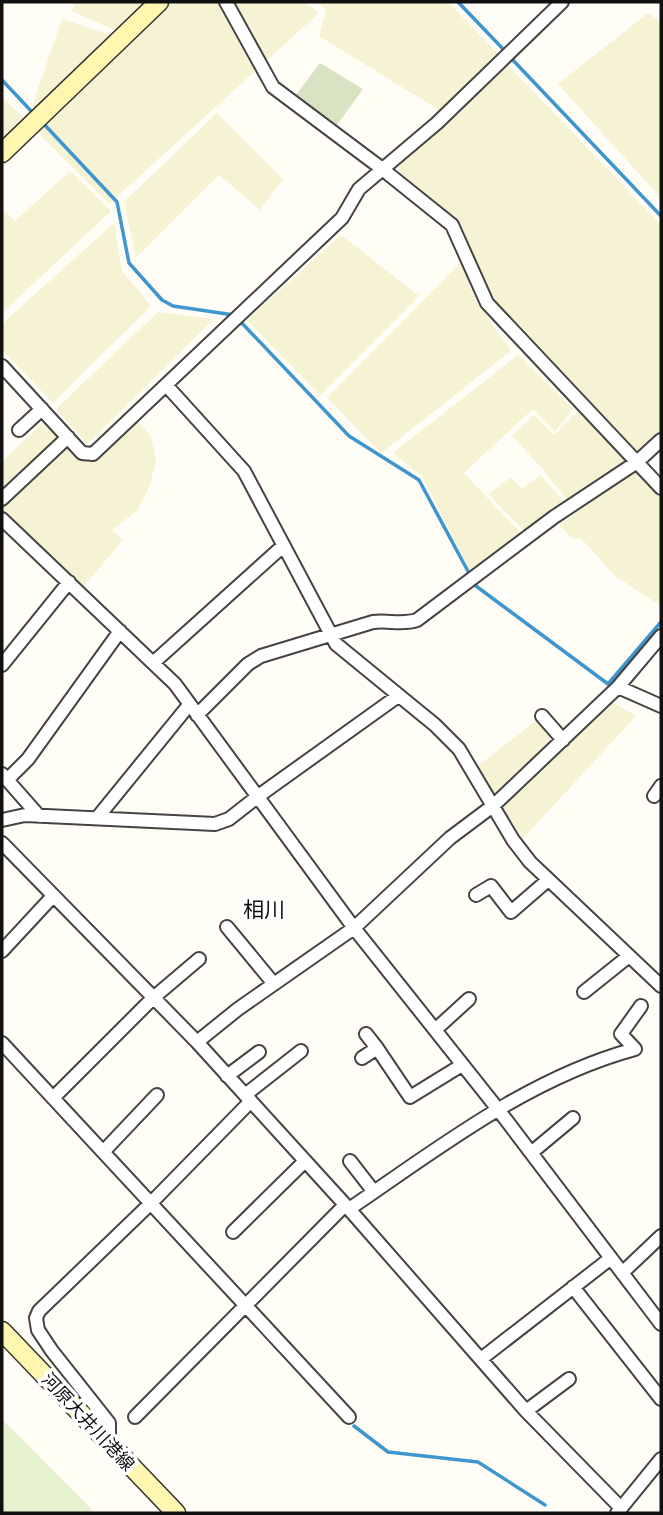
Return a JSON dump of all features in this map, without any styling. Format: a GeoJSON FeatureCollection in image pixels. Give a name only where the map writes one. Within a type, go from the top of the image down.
{"type":"FeatureCollection","features":[{"type":"Feature","properties":{"kind":"main road"},"geometry":{"type":"LineString","coordinates":[[2,153],[159,2]]}},
{"type":"Feature","properties":{"kind":"main road","name":"河原大井川港線"},"geometry":{"type":"LineString","coordinates":[[2,1331],[176,1513]]}},
{"type":"Feature","properties":{"kind":"street"},"geometry":{"type":"LineString","coordinates":[[226,2],[273,87],[452,225],[487,303],[661,488]]}},
{"type":"Feature","properties":{"kind":"street"},"geometry":{"type":"LineString","coordinates":[[2,366],[82,453],[93,454],[342,218],[359,189],[437,123],[562,2]]}},
{"type":"Feature","properties":{"kind":"street"},"geometry":{"type":"LineString","coordinates":[[166,385],[244,471],[331,636],[344,652],[435,725],[459,749],[513,840],[530,862],[661,983]]}},
{"type":"Feature","properties":{"kind":"street"},"geometry":{"type":"LineString","coordinates":[[19,430],[42,410]]}},
{"type":"Feature","properties":{"kind":"street"},"geometry":{"type":"LineString","coordinates":[[2,499],[68,437]]}},
{"type":"Feature","properties":{"kind":"street"},"geometry":{"type":"LineString","coordinates":[[97,818],[193,710],[248,664],[261,656],[373,622],[388,620],[407,623],[417,620],[554,517],[637,463],[661,440]]}},
{"type":"Feature","properties":{"kind":"street"},"geometry":{"type":"LineString","coordinates":[[2,519],[175,684],[354,928],[497,1108],[661,1324]]}},
{"type":"Feature","properties":{"kind":"street"},"geometry":{"type":"LineString","coordinates":[[153,663],[283,546]]}},
{"type":"Feature","properties":{"kind":"street"},"geometry":{"type":"LineString","coordinates":[[2,665],[69,582]]}},
{"type":"Feature","properties":{"kind":"street"},"geometry":{"type":"LineString","coordinates":[[39,816],[5,777],[28,759],[120,631]]}},
{"type":"Feature","properties":{"kind":"street"},"geometry":{"type":"LineString","coordinates":[[197,1042],[354,928],[450,838],[494,805],[618,687],[661,636]]}},
{"type":"Feature","properties":{"kind":"street"},"geometry":{"type":"LineString","coordinates":[[618,687],[661,706]]}},
{"type":"Feature","properties":{"kind":"street"},"geometry":{"type":"LineString","coordinates":[[2,820],[25,815],[215,824],[229,819],[398,696]]}},
{"type":"Feature","properties":{"kind":"street"},"geometry":{"type":"LineString","coordinates":[[542,716],[562,740]]}},
{"type":"Feature","properties":{"kind":"street"},"geometry":{"type":"LineString","coordinates":[[2,843],[197,1042],[347,1207],[526,1411],[619,1510],[661,1460]]}},
{"type":"Feature","properties":{"kind":"street"},"geometry":{"type":"LineString","coordinates":[[476,895],[491,886],[511,912],[548,880]]}},
{"type":"Feature","properties":{"kind":"street"},"geometry":{"type":"LineString","coordinates":[[2,951],[53,895]]}},
{"type":"Feature","properties":{"kind":"street"},"geometry":{"type":"LineString","coordinates":[[227,927],[274,984]]}},
{"type":"Feature","properties":{"kind":"street"},"geometry":{"type":"LineString","coordinates":[[584,992],[629,956]]}},
{"type":"Feature","properties":{"kind":"street"},"geometry":{"type":"LineString","coordinates":[[53,1098],[153,998],[199,959]]}},
{"type":"Feature","properties":{"kind":"street"},"geometry":{"type":"LineString","coordinates":[[435,1030],[469,999]]}},
{"type":"Feature","properties":{"kind":"street"},"geometry":{"type":"LineString","coordinates":[[135,1417],[347,1207],[374,1192],[497,1108],[607,1056],[635,1049],[621,1034],[641,1006]]}},
{"type":"Feature","properties":{"kind":"street"},"geometry":{"type":"LineString","coordinates":[[366,1034],[410,1097],[462,1065]]}},
{"type":"Feature","properties":{"kind":"street"},"geometry":{"type":"LineString","coordinates":[[2,1043],[349,1417]]}},
{"type":"Feature","properties":{"kind":"street"},"geometry":{"type":"LineString","coordinates":[[362,1058],[377,1048]]}},
{"type":"Feature","properties":{"kind":"street"},"geometry":{"type":"LineString","coordinates":[[109,1445],[109,1423],[38,1329],[36,1318],[39,1311],[136,1218],[248,1098],[302,1051]]}},
{"type":"Feature","properties":{"kind":"street"},"geometry":{"type":"LineString","coordinates":[[228,1076],[259,1052]]}},
{"type":"Feature","properties":{"kind":"street"},"geometry":{"type":"LineString","coordinates":[[103,1152],[157,1095]]}},
{"type":"Feature","properties":{"kind":"street"},"geometry":{"type":"LineString","coordinates":[[531,1153],[573,1118]]}},
{"type":"Feature","properties":{"kind":"street"},"geometry":{"type":"LineString","coordinates":[[233,1232],[305,1161]]}},
{"type":"Feature","properties":{"kind":"street"},"geometry":{"type":"LineString","coordinates":[[350,1161],[374,1192]]}},
{"type":"Feature","properties":{"kind":"street"},"geometry":{"type":"LineString","coordinates":[[622,1273],[661,1236]]}},
{"type":"Feature","properties":{"kind":"street"},"geometry":{"type":"LineString","coordinates":[[481,1359],[611,1258]]}},
{"type":"Feature","properties":{"kind":"street"},"geometry":{"type":"LineString","coordinates":[[573,1287],[661,1399]]}},
{"type":"Feature","properties":{"kind":"street"},"geometry":{"type":"LineString","coordinates":[[526,1411],[569,1379]]}},
{"type":"Feature","properties":{"kind":"shaded area"},"geometry":{"type":"Polygon","coordinates":[[[75,2],[148,2],[117,31],[72,11],[75,2]]]}},
{"type":"Feature","properties":{"kind":"shaded area"},"geometry":{"type":"Polygon","coordinates":[[[166,2],[305,2],[319,13],[109,204],[34,129],[166,2]]]}},
{"type":"Feature","properties":{"kind":"shaded area"},"geometry":{"type":"Polygon","coordinates":[[[317,2],[448,2],[500,56],[439,110],[319,36],[326,10],[317,2]]]}},
{"type":"Feature","properties":{"kind":"shaded area"},"geometry":{"type":"Polygon","coordinates":[[[648,13],[661,22],[661,198],[558,84],[648,13]]]}},
{"type":"Feature","properties":{"kind":"shaded area"},"geometry":{"type":"Polygon","coordinates":[[[62,19],[114,36],[37,112],[32,106],[62,19]]]}},
{"type":"Feature","properties":{"kind":"shaded area"},"geometry":{"type":"Polygon","coordinates":[[[508,65],[661,225],[661,434],[639,454],[493,300],[462,227],[395,167],[508,65]]]}},
{"type":"Feature","properties":{"kind":"shaded area"},"geometry":{"type":"Polygon","coordinates":[[[2,97],[23,117],[2,137],[2,97]]]}},
{"type":"Feature","properties":{"kind":"shaded area"},"geometry":{"type":"Polygon","coordinates":[[[217,113],[283,179],[260,210],[219,175],[136,258],[124,202],[217,113]]]}},
{"type":"Feature","properties":{"kind":"shaded area"},"geometry":{"type":"Polygon","coordinates":[[[70,171],[111,211],[2,313],[2,209],[15,221],[70,171]]]}},
{"type":"Feature","properties":{"kind":"shaded area"},"geometry":{"type":"Polygon","coordinates":[[[114,223],[122,271],[151,306],[53,403],[2,350],[2,324],[114,223]]]}},
{"type":"Feature","properties":{"kind":"shaded area"},"geometry":{"type":"Polygon","coordinates":[[[341,235],[419,296],[320,395],[247,320],[341,235]]]}},
{"type":"Feature","properties":{"kind":"shaded area"},"geometry":{"type":"Polygon","coordinates":[[[462,261],[475,300],[511,351],[381,453],[327,398],[462,261]]]}},
{"type":"Feature","properties":{"kind":"shaded area"},"geometry":{"type":"Polygon","coordinates":[[[158,312],[214,319],[87,444],[56,409],[158,312]]]}},
{"type":"Feature","properties":{"kind":"shaded area"},"geometry":{"type":"Polygon","coordinates":[[[518,355],[573,409],[555,432],[533,409],[464,473],[527,540],[472,574],[422,476],[393,453],[518,355]]]}},
{"type":"Feature","properties":{"kind":"shaded area"},"geometry":{"type":"Polygon","coordinates":[[[578,411],[632,462],[569,502],[512,436],[534,415],[554,435],[578,411]]]}},
{"type":"Feature","properties":{"kind":"shaded area"},"geometry":{"type":"Polygon","coordinates":[[[133,415],[151,437],[156,460],[150,485],[138,510],[112,530],[123,540],[84,586],[2,518],[2,462],[46,419],[93,454],[133,415]]]}},
{"type":"Feature","properties":{"kind":"shaded area"},"geometry":{"type":"Polygon","coordinates":[[[637,466],[661,491],[661,606],[615,576],[580,537],[575,540],[559,526],[637,466]]]}},
{"type":"Feature","properties":{"kind":"shaded area"},"geometry":{"type":"Polygon","coordinates":[[[540,475],[568,505],[527,534],[488,494],[511,477],[522,489],[540,475]]]}},
{"type":"Feature","properties":{"kind":"shaded area"},"geometry":{"type":"Polygon","coordinates":[[[607,699],[636,716],[517,845],[475,768],[537,720],[561,745],[607,699]]]}},
{"type":"Feature","properties":{"kind":"green space"},"geometry":{"type":"Polygon","coordinates":[[[320,63],[363,89],[337,125],[295,96],[320,63]]]}},
{"type":"Feature","properties":{"kind":"green space"},"geometry":{"type":"Polygon","coordinates":[[[2,1419],[95,1513],[2,1513],[2,1419]]]}},
{"type":"Feature","properties":{"kind":"waterway"},"geometry":{"type":"LineString","coordinates":[[458,2],[505,51]]}},
{"type":"Feature","properties":{"kind":"waterway"},"geometry":{"type":"LineString","coordinates":[[510,57],[661,216]]}},
{"type":"Feature","properties":{"kind":"waterway"},"geometry":{"type":"LineString","coordinates":[[2,80],[34,114]]}},
{"type":"Feature","properties":{"kind":"waterway"},"geometry":{"type":"LineString","coordinates":[[42,122],[117,202],[129,263],[162,300],[173,306],[234,315]]}},
{"type":"Feature","properties":{"kind":"waterway"},"geometry":{"type":"LineString","coordinates":[[239,320],[349,436],[419,480],[470,575]]}},
{"type":"Feature","properties":{"kind":"waterway"},"geometry":{"type":"LineString","coordinates":[[473,581],[476,586],[608,684],[661,622]]}},
{"type":"Feature","properties":{"kind":"waterway"},"geometry":{"type":"LineString","coordinates":[[354,1426],[388,1452],[478,1462],[545,1505]]}},
{"type":"Feature","properties":{"kind":"district","name":"相川"},"geometry":{"type":"Point","coordinates":[264,910]}}]}
